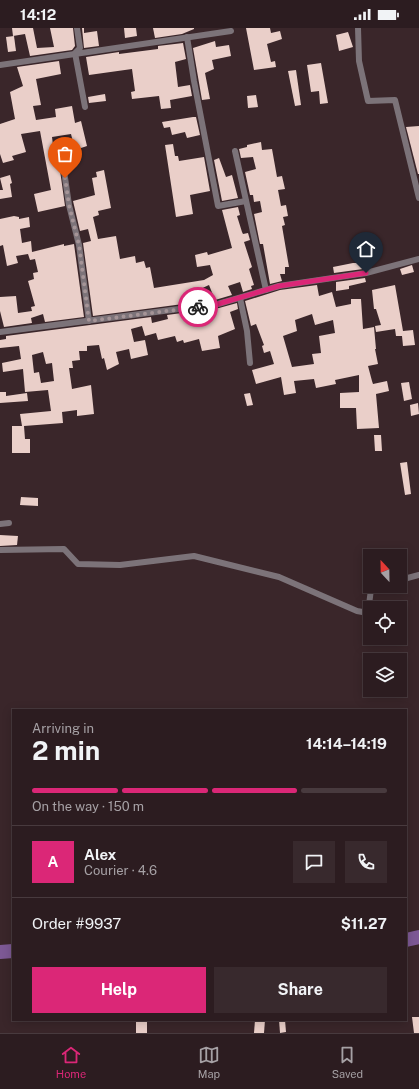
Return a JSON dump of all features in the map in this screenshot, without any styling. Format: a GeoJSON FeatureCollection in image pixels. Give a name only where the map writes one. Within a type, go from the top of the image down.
{"type":"FeatureCollection","features":[{"type":"Feature","properties":{"kind":"street"},"geometry":{"type":"LineString","coordinates":[[75,53],[80,48],[77,28]]}},
{"type":"Feature","properties":{"kind":"street"},"geometry":{"type":"LineString","coordinates":[[358,28],[359,61],[368,101],[395,100],[419,198]]}},
{"type":"Feature","properties":{"kind":"street"},"geometry":{"type":"LineString","coordinates":[[0,65],[231,31]]}},
{"type":"Feature","properties":{"kind":"street"},"geometry":{"type":"LineString","coordinates":[[188,37],[194,81],[218,206],[246,201]]}},
{"type":"Feature","properties":{"kind":"street"},"geometry":{"type":"LineString","coordinates":[[75,53],[85,108]]}},
{"type":"Feature","properties":{"kind":"street"},"geometry":{"type":"LineString","coordinates":[[235,151],[266,290]]}},
{"type":"Feature","properties":{"kind":"street"},"geometry":{"type":"LineString","coordinates":[[63,164],[69,205],[79,245],[89,321]]}},
{"type":"Feature","properties":{"kind":"street"},"geometry":{"type":"LineString","coordinates":[[0,332],[218,304],[279,286],[366,273],[419,259]]}},
{"type":"Feature","properties":{"kind":"street"},"geometry":{"type":"LineString","coordinates":[[240,298],[247,331],[250,363]]}},
{"type":"Feature","properties":{"kind":"street"},"geometry":{"type":"LineString","coordinates":[[0,524],[10,523]]}},
{"type":"Feature","properties":{"kind":"street"},"geometry":{"type":"LineString","coordinates":[[0,550],[64,549],[78,564],[120,565],[194,556],[279,577],[357,611],[368,613],[370,593]]}},
{"type":"Feature","properties":{"kind":"street"},"geometry":{"type":"LineString","coordinates":[[407,578],[419,575]]}},
{"type":"Feature","properties":{"kind":"building"},"geometry":{"type":"Polygon","coordinates":[[[12,28],[33,28],[37,48],[54,47],[50,28],[73,28],[75,46],[72,50],[30,56],[25,34],[13,36],[12,28]]]}},
{"type":"Feature","properties":{"kind":"building"},"geometry":{"type":"Polygon","coordinates":[[[82,28],[84,28],[84,33],[97,31],[99,46],[84,48],[82,28]]]}},
{"type":"Feature","properties":{"kind":"building"},"geometry":{"type":"Polygon","coordinates":[[[124,28],[136,28],[137,36],[125,38],[124,28]]]}},
{"type":"Feature","properties":{"kind":"building"},"geometry":{"type":"Polygon","coordinates":[[[153,28],[194,29],[182,34],[155,38],[153,28]]]}},
{"type":"Feature","properties":{"kind":"building"},"geometry":{"type":"Polygon","coordinates":[[[246,28],[270,28],[271,33],[280,31],[282,39],[267,44],[271,62],[275,61],[276,67],[254,70],[246,28]]]}},
{"type":"Feature","properties":{"kind":"building"},"geometry":{"type":"Polygon","coordinates":[[[348,32],[353,47],[339,51],[336,35],[348,32]]]}},
{"type":"Feature","properties":{"kind":"building"},"geometry":{"type":"Polygon","coordinates":[[[14,36],[16,51],[8,52],[6,37],[14,36]]]}},
{"type":"Feature","properties":{"kind":"building"},"geometry":{"type":"Polygon","coordinates":[[[215,41],[216,47],[229,45],[231,56],[212,60],[214,69],[205,73],[210,99],[202,100],[193,48],[215,41]]]}},
{"type":"Feature","properties":{"kind":"building"},"geometry":{"type":"Polygon","coordinates":[[[183,43],[186,59],[175,62],[178,87],[190,85],[192,96],[170,100],[171,108],[161,109],[159,96],[132,99],[131,92],[135,91],[132,69],[89,75],[86,57],[119,52],[119,54],[158,49],[158,46],[183,43]]]}},
{"type":"Feature","properties":{"kind":"building"},"geometry":{"type":"Polygon","coordinates":[[[59,61],[61,74],[36,79],[41,105],[33,106],[36,120],[56,117],[55,109],[72,106],[75,123],[81,121],[87,146],[75,150],[71,134],[52,137],[53,145],[51,145],[56,162],[59,163],[65,206],[38,212],[34,194],[51,190],[40,131],[21,134],[26,152],[12,156],[14,160],[3,163],[0,154],[0,124],[15,119],[10,92],[23,86],[17,67],[59,61]]]}},
{"type":"Feature","properties":{"kind":"building"},"geometry":{"type":"Polygon","coordinates":[[[321,63],[328,103],[320,104],[319,91],[311,92],[307,65],[321,63]]]}},
{"type":"Feature","properties":{"kind":"building"},"geometry":{"type":"Polygon","coordinates":[[[296,70],[301,105],[295,106],[288,71],[296,70]]]}},
{"type":"Feature","properties":{"kind":"building"},"geometry":{"type":"Polygon","coordinates":[[[105,94],[106,101],[89,103],[88,97],[105,94]]]}},
{"type":"Feature","properties":{"kind":"building"},"geometry":{"type":"Polygon","coordinates":[[[256,95],[258,107],[248,108],[247,96],[256,95]]]}},
{"type":"Feature","properties":{"kind":"building"},"geometry":{"type":"Polygon","coordinates":[[[196,117],[200,135],[187,138],[185,132],[172,135],[170,127],[164,128],[162,122],[196,117]]]}},
{"type":"Feature","properties":{"kind":"building"},"geometry":{"type":"Polygon","coordinates":[[[419,126],[419,174],[418,174],[406,127],[419,126]]]}},
{"type":"Feature","properties":{"kind":"building"},"geometry":{"type":"Polygon","coordinates":[[[261,142],[262,150],[272,149],[277,177],[282,176],[285,189],[278,190],[281,206],[286,205],[288,216],[283,217],[285,225],[282,226],[289,267],[285,267],[285,274],[280,274],[282,281],[270,284],[263,244],[260,244],[254,214],[262,212],[260,201],[254,202],[253,195],[250,195],[245,172],[256,169],[253,157],[241,158],[239,149],[247,147],[247,145],[261,142]]]}},
{"type":"Feature","properties":{"kind":"building"},"geometry":{"type":"Polygon","coordinates":[[[173,144],[175,156],[178,156],[179,161],[204,157],[210,191],[190,195],[193,214],[176,217],[165,145],[173,144]]]}},
{"type":"Feature","properties":{"kind":"building"},"geometry":{"type":"Polygon","coordinates":[[[219,158],[226,177],[232,175],[238,198],[222,201],[214,160],[219,158]]]}},
{"type":"Feature","properties":{"kind":"building"},"geometry":{"type":"Polygon","coordinates":[[[104,170],[111,208],[98,211],[99,215],[93,217],[98,239],[116,236],[120,259],[135,256],[136,263],[144,261],[146,268],[150,267],[154,288],[204,280],[213,275],[210,265],[197,267],[195,255],[207,252],[208,255],[232,248],[222,210],[238,207],[240,215],[237,216],[242,232],[243,234],[248,233],[250,240],[244,242],[252,267],[249,269],[254,285],[251,286],[252,289],[243,292],[240,282],[228,286],[232,295],[215,300],[209,285],[196,291],[198,302],[93,316],[83,243],[91,241],[88,229],[80,231],[73,201],[95,195],[92,178],[97,177],[96,172],[104,170]]]}},
{"type":"Feature","properties":{"kind":"building"},"geometry":{"type":"Polygon","coordinates":[[[10,175],[12,183],[10,184],[12,197],[0,199],[0,190],[3,190],[0,178],[10,175]]]}},
{"type":"Feature","properties":{"kind":"building"},"geometry":{"type":"Polygon","coordinates":[[[14,216],[19,217],[19,219],[29,217],[30,227],[20,229],[22,243],[31,241],[32,252],[64,244],[64,246],[74,244],[84,317],[45,322],[43,314],[31,318],[32,323],[4,327],[0,311],[0,297],[16,296],[18,313],[32,311],[31,307],[35,306],[28,281],[34,279],[33,273],[38,272],[35,259],[30,260],[28,254],[16,256],[18,263],[7,266],[3,245],[0,246],[0,219],[14,216]]]}},
{"type":"Feature","properties":{"kind":"building"},"geometry":{"type":"Polygon","coordinates":[[[353,263],[362,263],[363,269],[334,273],[333,267],[353,263]]]}},
{"type":"Feature","properties":{"kind":"building"},"geometry":{"type":"Polygon","coordinates":[[[412,265],[414,272],[402,275],[400,269],[412,265]]]}},
{"type":"Feature","properties":{"kind":"building"},"geometry":{"type":"Polygon","coordinates":[[[365,278],[366,282],[349,286],[349,289],[336,291],[336,282],[365,278]]]}},
{"type":"Feature","properties":{"kind":"building"},"geometry":{"type":"Polygon","coordinates":[[[317,285],[319,296],[332,292],[336,307],[351,304],[351,299],[361,299],[363,329],[374,327],[375,349],[378,364],[368,366],[372,381],[373,384],[387,381],[389,391],[376,394],[379,428],[357,429],[356,408],[340,408],[340,393],[359,392],[359,375],[335,380],[336,384],[316,388],[314,379],[294,381],[296,393],[284,395],[281,377],[256,384],[252,370],[274,364],[270,351],[264,353],[262,346],[264,345],[256,324],[251,326],[245,301],[280,290],[317,285]],[[312,314],[295,320],[297,331],[283,336],[292,367],[314,364],[312,354],[321,353],[319,336],[335,333],[333,320],[315,325],[312,314]]]}},
{"type":"Feature","properties":{"kind":"building"},"geometry":{"type":"Polygon","coordinates":[[[395,285],[403,331],[413,330],[415,345],[403,346],[402,336],[396,336],[395,329],[376,332],[375,326],[381,325],[376,309],[374,309],[372,290],[395,285]]]}},
{"type":"Feature","properties":{"kind":"building"},"geometry":{"type":"Polygon","coordinates":[[[237,303],[238,309],[230,312],[235,329],[218,336],[220,348],[202,351],[199,339],[184,343],[183,340],[177,342],[175,336],[158,340],[156,333],[145,336],[142,326],[131,329],[134,342],[145,340],[148,355],[131,359],[129,349],[116,352],[119,364],[107,370],[104,358],[102,359],[99,345],[87,346],[87,351],[79,351],[80,360],[72,361],[73,368],[69,368],[72,389],[91,385],[94,414],[77,416],[77,410],[62,412],[63,423],[24,426],[25,439],[30,439],[30,453],[12,453],[12,426],[22,426],[20,414],[51,411],[48,390],[25,392],[23,369],[3,372],[2,363],[21,359],[19,346],[0,348],[0,340],[6,339],[6,336],[151,317],[152,323],[168,319],[167,315],[219,308],[237,303]],[[43,352],[32,355],[34,373],[39,372],[41,383],[54,381],[52,363],[46,364],[43,352]]]}},
{"type":"Feature","properties":{"kind":"building"},"geometry":{"type":"Polygon","coordinates":[[[409,382],[412,399],[404,401],[401,383],[409,382]]]}},
{"type":"Feature","properties":{"kind":"building"},"geometry":{"type":"Polygon","coordinates":[[[0,392],[6,392],[6,396],[27,393],[28,401],[0,403],[0,392]]]}},
{"type":"Feature","properties":{"kind":"building"},"geometry":{"type":"Polygon","coordinates":[[[250,393],[253,405],[247,406],[244,394],[250,393]]]}},
{"type":"Feature","properties":{"kind":"building"},"geometry":{"type":"Polygon","coordinates":[[[418,403],[419,414],[411,416],[410,405],[418,403]]]}},
{"type":"Feature","properties":{"kind":"building"},"geometry":{"type":"Polygon","coordinates":[[[374,435],[381,435],[382,451],[375,451],[374,435]]]}},
{"type":"Feature","properties":{"kind":"building"},"geometry":{"type":"Polygon","coordinates":[[[407,462],[411,494],[405,495],[400,463],[407,462]]]}},
{"type":"Feature","properties":{"kind":"building"},"geometry":{"type":"Polygon","coordinates":[[[21,497],[38,498],[38,506],[20,505],[21,497]]]}},
{"type":"Feature","properties":{"kind":"building"},"geometry":{"type":"Polygon","coordinates":[[[0,535],[18,536],[17,545],[0,546],[0,535]]]}},
{"type":"Feature","properties":{"kind":"building"},"geometry":{"type":"Polygon","coordinates":[[[412,1017],[419,1017],[419,1033],[414,1033],[412,1017]]]}},
{"type":"Feature","properties":{"kind":"building"},"geometry":{"type":"Polygon","coordinates":[[[136,1021],[147,1021],[147,1033],[136,1033],[136,1021]]]}},
{"type":"Feature","properties":{"kind":"building"},"geometry":{"type":"Polygon","coordinates":[[[255,1021],[265,1021],[264,1033],[254,1033],[255,1021]]]}},
{"type":"Feature","properties":{"kind":"building"},"geometry":{"type":"Polygon","coordinates":[[[279,1021],[285,1021],[286,1032],[280,1033],[279,1021]]]}},
{"type":"Feature","properties":{"kind":"waterway"},"geometry":{"type":"LineString","coordinates":[[407,940],[419,937]]}},
{"type":"Feature","properties":{"kind":"waterway"},"geometry":{"type":"LineString","coordinates":[[0,952],[12,951]]}},
{"type":"Feature","properties":{"kind":"way so far"},"geometry":{"type":"LineString","coordinates":[[65,178],[69,205],[79,245],[89,321],[198,307]]}},
{"type":"Feature","properties":{"kind":"route"},"geometry":{"type":"LineString","coordinates":[[198,307],[218,304],[279,286],[366,273]]}}]}
